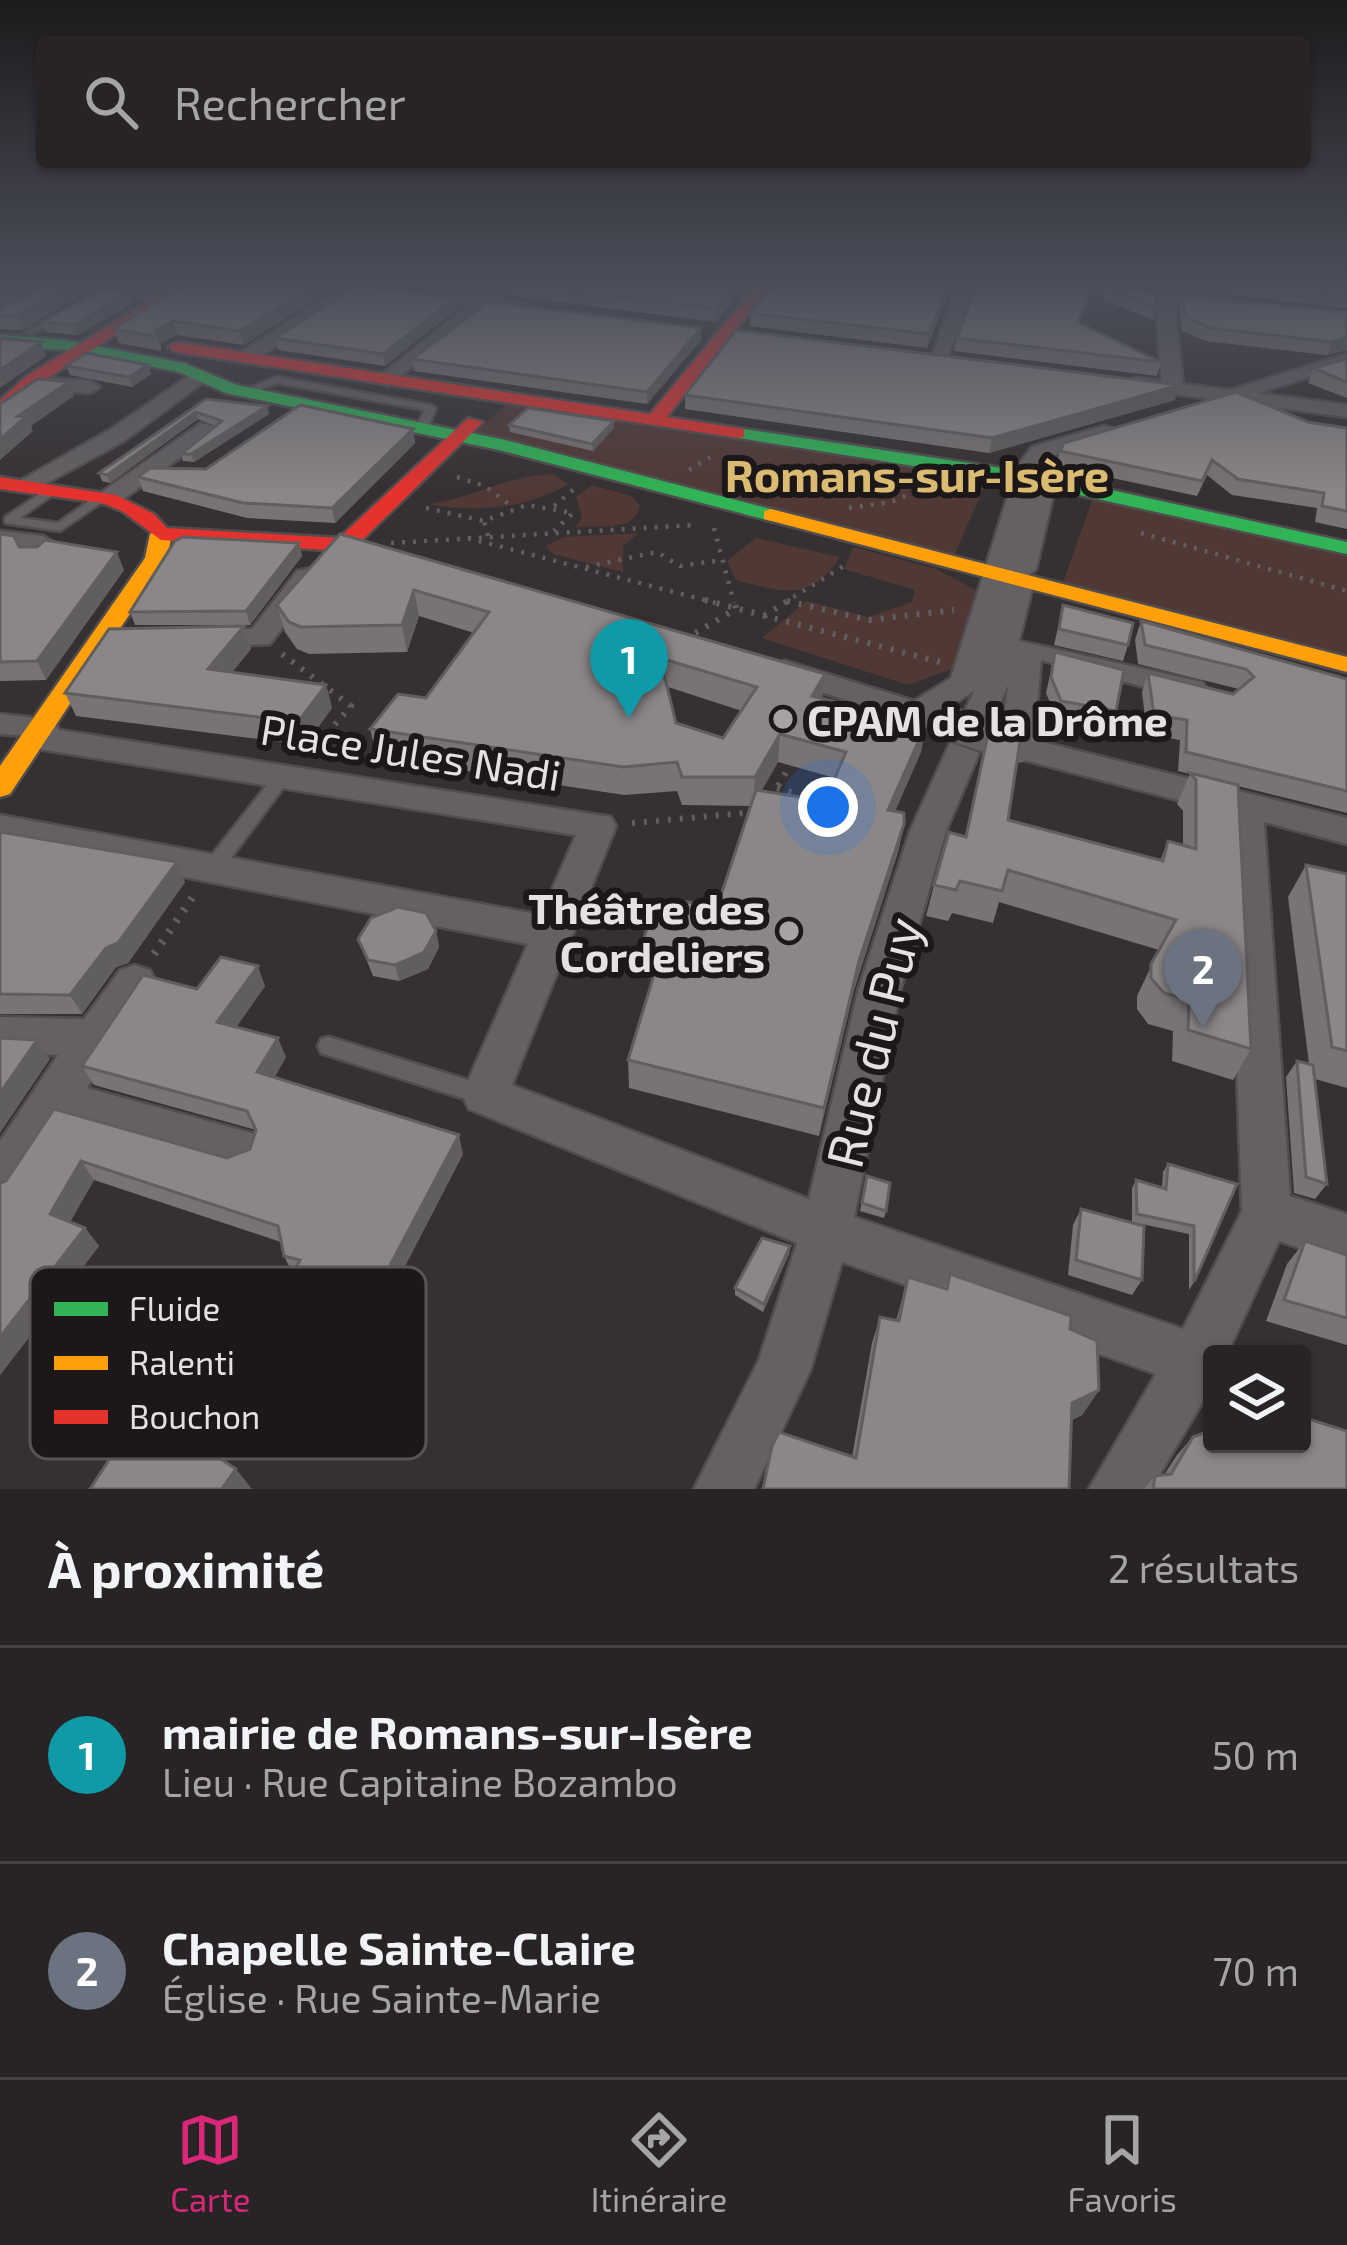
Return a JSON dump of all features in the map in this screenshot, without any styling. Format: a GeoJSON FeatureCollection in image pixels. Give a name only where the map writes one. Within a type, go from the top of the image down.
{"type":"FeatureCollection","features":[{"type":"Feature","properties":{"kind":"main road"},"geometry":{"type":"LineString","coordinates":[[0,409],[72,355]]}},
{"type":"Feature","properties":{"kind":"main road"},"geometry":{"type":"LineString","coordinates":[[132,355],[203,375],[296,411],[422,428],[449,442],[788,512],[995,588],[1347,665]]}},
{"type":"Feature","properties":{"kind":"main road"},"geometry":{"type":"LineString","coordinates":[[217,355],[1024,478],[1347,548]]}},
{"type":"Feature","properties":{"kind":"main road"},"geometry":{"type":"LineString","coordinates":[[656,420],[716,355]]}},
{"type":"Feature","properties":{"kind":"main road"},"geometry":{"type":"LineString","coordinates":[[161,534],[373,543],[449,442],[504,398]]}},
{"type":"Feature","properties":{"kind":"main road"},"geometry":{"type":"LineString","coordinates":[[0,787],[156,558],[161,534],[149,518],[105,498],[11,485]]}},
{"type":"Feature","properties":{"kind":"street"},"geometry":{"type":"LineString","coordinates":[[245,358],[249,355]]}},
{"type":"Feature","properties":{"kind":"street"},"geometry":{"type":"LineString","coordinates":[[386,380],[417,355]]}},
{"type":"Feature","properties":{"kind":"street"},"geometry":{"type":"LineString","coordinates":[[1170,355],[1173,388]]}},
{"type":"Feature","properties":{"kind":"street"},"geometry":{"type":"LineString","coordinates":[[913,356],[960,362]]}},
{"type":"Feature","properties":{"kind":"street"},"geometry":{"type":"LineString","coordinates":[[1165,415],[1347,360]]}},
{"type":"Feature","properties":{"kind":"street"},"geometry":{"type":"LineString","coordinates":[[0,375],[90,387]]}},
{"type":"Feature","properties":{"kind":"street"},"geometry":{"type":"LineString","coordinates":[[11,485],[116,436],[203,375]]}},
{"type":"Feature","properties":{"kind":"street"},"geometry":{"type":"LineString","coordinates":[[1126,382],[1347,411]]}},
{"type":"Feature","properties":{"kind":"street"},"geometry":{"type":"LineString","coordinates":[[932,716],[965,683],[1032,463],[1040,452],[1123,427]]}},
{"type":"Feature","properties":{"kind":"street"},"geometry":{"type":"LineString","coordinates":[[105,498],[209,428]]}},
{"type":"Feature","properties":{"kind":"street"},"geometry":{"type":"LineString","coordinates":[[149,470],[183,473]]}},
{"type":"Feature","properties":{"kind":"street"},"geometry":{"type":"LineString","coordinates":[[1,539],[44,544],[36,554]]}},
{"type":"Feature","properties":{"kind":"street"},"geometry":{"type":"LineString","coordinates":[[100,639],[260,638],[325,555],[373,543]]}},
{"type":"Feature","properties":{"kind":"street","name":"Rue du Puy"},"geometry":{"type":"LineString","coordinates":[[723,1489],[783,1371],[827,1228],[879,991],[928,831],[994,679],[995,588]]}},
{"type":"Feature","properties":{"kind":"street"},"geometry":{"type":"LineString","coordinates":[[1017,747],[1027,648],[1226,699]]}},
{"type":"Feature","properties":{"kind":"street"},"geometry":{"type":"LineString","coordinates":[[753,662],[1017,747],[1347,830]]}},
{"type":"Feature","properties":{"kind":"street"},"geometry":{"type":"LineString","coordinates":[[0,724],[42,727]]}},
{"type":"Feature","properties":{"kind":"street","name":"Place Jules Nadi"},"geometry":{"type":"LineString","coordinates":[[42,727],[45,739],[598,826],[557,934],[485,1096]]}},
{"type":"Feature","properties":{"kind":"street"},"geometry":{"type":"LineString","coordinates":[[1118,1489],[1196,1361],[1267,1213],[1245,805]]}},
{"type":"Feature","properties":{"kind":"street"},"geometry":{"type":"LineString","coordinates":[[0,828],[557,934]]}},
{"type":"Feature","properties":{"kind":"street"},"geometry":{"type":"LineString","coordinates":[[0,1181],[135,982]]}},
{"type":"Feature","properties":{"kind":"street"},"geometry":{"type":"LineString","coordinates":[[0,1035],[92,1039]]}},
{"type":"Feature","properties":{"kind":"street"},"geometry":{"type":"LineString","coordinates":[[485,1096],[883,1253],[1196,1361]]}},
{"type":"Feature","properties":{"kind":"street"},"geometry":{"type":"LineString","coordinates":[[56,1100],[238,1150]]}},
{"type":"Feature","properties":{"kind":"street"},"geometry":{"type":"LineString","coordinates":[[1267,1213],[1347,1239]]}},
{"type":"Feature","properties":{"kind":"lane"},"geometry":{"type":"LineString","coordinates":[[244,392],[277,380],[431,408],[422,428]]}},
{"type":"Feature","properties":{"kind":"lane"},"geometry":{"type":"LineString","coordinates":[[50,491],[9,520],[60,527],[105,498]]}},
{"type":"Feature","properties":{"kind":"lane"},"geometry":{"type":"LineString","coordinates":[[212,868],[283,776]]}},
{"type":"Feature","properties":{"kind":"lane"},"geometry":{"type":"LineString","coordinates":[[329,1046],[485,1096]]}},
{"type":"Feature","properties":{"kind":"path"},"geometry":{"type":"LineString","coordinates":[[760,498],[789,440]]}},
{"type":"Feature","properties":{"kind":"path"},"geometry":{"type":"LineString","coordinates":[[678,477],[727,446]]}},
{"type":"Feature","properties":{"kind":"path"},"geometry":{"type":"LineString","coordinates":[[788,512],[838,476]]}},
{"type":"Feature","properties":{"kind":"path"},"geometry":{"type":"LineString","coordinates":[[436,480],[458,477],[484,486],[511,506]]}},
{"type":"Feature","properties":{"kind":"path"},"geometry":{"type":"LineString","coordinates":[[788,512],[891,502],[926,487]]}},
{"type":"Feature","properties":{"kind":"path"},"geometry":{"type":"LineString","coordinates":[[411,505],[484,521],[511,506],[545,503],[573,513],[552,533]]}},
{"type":"Feature","properties":{"kind":"path"},"geometry":{"type":"LineString","coordinates":[[484,521],[489,537]]}},
{"type":"Feature","properties":{"kind":"path"},"geometry":{"type":"LineString","coordinates":[[373,543],[735,523]]}},
{"type":"Feature","properties":{"kind":"path"},"geometry":{"type":"LineString","coordinates":[[712,524],[736,609]]}},
{"type":"Feature","properties":{"kind":"path"},"geometry":{"type":"LineString","coordinates":[[1126,529],[1347,591]]}},
{"type":"Feature","properties":{"kind":"path"},"geometry":{"type":"LineString","coordinates":[[468,538],[940,662],[949,645]]}},
{"type":"Feature","properties":{"kind":"path"},"geometry":{"type":"LineString","coordinates":[[764,616],[858,557],[836,551]]}},
{"type":"Feature","properties":{"kind":"path"},"geometry":{"type":"LineString","coordinates":[[583,568],[657,552],[680,566],[722,560]]}},
{"type":"Feature","properties":{"kind":"path"},"geometry":{"type":"LineString","coordinates":[[787,601],[868,620],[995,588]]}},
{"type":"Feature","properties":{"kind":"path"},"geometry":{"type":"LineString","coordinates":[[681,641],[736,609]]}},
{"type":"Feature","properties":{"kind":"path"},"geometry":{"type":"LineString","coordinates":[[260,638],[351,706],[328,737],[283,776]]}},
{"type":"Feature","properties":{"kind":"path"},"geometry":{"type":"LineString","coordinates":[[598,826],[763,812],[805,742]]}},
{"type":"Feature","properties":{"kind":"path"},"geometry":{"type":"LineString","coordinates":[[777,788],[842,806]]}},
{"type":"Feature","properties":{"kind":"path"},"geometry":{"type":"LineString","coordinates":[[135,982],[212,868]]}},
{"type":"Feature","properties":{"kind":"shaded area"},"geometry":{"type":"Polygon","coordinates":[[[511,401],[988,478],[954,556],[473,434],[511,401]]]}},
{"type":"Feature","properties":{"kind":"shaded area"},"geometry":{"type":"Polygon","coordinates":[[[552,474],[569,484],[518,504],[465,508],[429,504],[520,479],[552,474]]]}},
{"type":"Feature","properties":{"kind":"shaded area"},"geometry":{"type":"Polygon","coordinates":[[[592,485],[631,496],[640,505],[637,514],[615,526],[576,527],[582,518],[576,497],[592,485]]]}},
{"type":"Feature","properties":{"kind":"shaded area"},"geometry":{"type":"Polygon","coordinates":[[[1093,498],[1347,554],[1347,660],[1061,588],[1093,498]]]}},
{"type":"Feature","properties":{"kind":"shaded area"},"geometry":{"type":"Polygon","coordinates":[[[639,533],[623,546],[623,572],[553,554],[546,546],[563,537],[639,533]]]}},
{"type":"Feature","properties":{"kind":"shaded area"},"geometry":{"type":"Polygon","coordinates":[[[756,538],[840,557],[829,572],[806,588],[782,590],[736,580],[727,561],[756,538]]]}},
{"type":"Feature","properties":{"kind":"shaded area"},"geometry":{"type":"Polygon","coordinates":[[[853,547],[936,569],[976,590],[954,668],[908,685],[762,638],[807,601],[868,617],[912,602],[915,590],[844,569],[853,547]]]}},
{"type":"Feature","properties":{"kind":"building"},"geometry":{"type":"Polygon","coordinates":[[[0,355],[21,355],[0,370],[0,355]]]}},
{"type":"Feature","properties":{"kind":"building"},"geometry":{"type":"Polygon","coordinates":[[[82,355],[148,365],[129,377],[66,366],[82,355]]]}},
{"type":"Feature","properties":{"kind":"building"},"geometry":{"type":"Polygon","coordinates":[[[417,355],[678,355],[647,392],[412,359],[417,355]]]}},
{"type":"Feature","properties":{"kind":"building"},"geometry":{"type":"Polygon","coordinates":[[[716,355],[942,355],[1180,385],[992,438],[685,395],[716,355]]]}},
{"type":"Feature","properties":{"kind":"building"},"geometry":{"type":"Polygon","coordinates":[[[1106,355],[1147,355],[1161,362],[1106,355]]]}},
{"type":"Feature","properties":{"kind":"building"},"geometry":{"type":"Polygon","coordinates":[[[1347,359],[1347,382],[1313,368],[1347,359]]]}},
{"type":"Feature","properties":{"kind":"building"},"geometry":{"type":"Polygon","coordinates":[[[38,379],[69,382],[18,416],[27,416],[0,439],[0,404],[38,379]]]}},
{"type":"Feature","properties":{"kind":"building"},"geometry":{"type":"Polygon","coordinates":[[[1236,392],[1308,422],[1347,428],[1347,511],[1322,506],[1324,493],[1238,479],[1212,460],[1202,481],[1060,451],[1064,443],[1236,392]]]}},
{"type":"Feature","properties":{"kind":"building"},"geometry":{"type":"Polygon","coordinates":[[[206,399],[267,406],[191,454],[181,454],[222,421],[196,412],[107,475],[99,473],[206,399]]]}},
{"type":"Feature","properties":{"kind":"building"},"geometry":{"type":"Polygon","coordinates":[[[300,405],[413,429],[332,508],[243,503],[138,477],[150,468],[206,469],[300,405]]]}},
{"type":"Feature","properties":{"kind":"building"},"geometry":{"type":"Polygon","coordinates":[[[528,408],[614,421],[592,444],[509,425],[528,408]]]}},
{"type":"Feature","properties":{"kind":"building"},"geometry":{"type":"Polygon","coordinates":[[[0,534],[14,536],[19,547],[37,547],[45,540],[117,552],[37,661],[0,662],[0,534]]]}},
{"type":"Feature","properties":{"kind":"building"},"geometry":{"type":"Polygon","coordinates":[[[340,534],[825,674],[812,696],[926,724],[888,810],[904,813],[904,824],[859,961],[824,1108],[628,1060],[661,952],[640,948],[656,905],[673,908],[676,900],[717,907],[756,790],[825,801],[846,752],[780,734],[755,777],[682,777],[677,762],[623,767],[370,729],[398,694],[426,698],[489,612],[414,590],[402,625],[301,627],[289,622],[277,605],[340,534]],[[660,658],[676,723],[723,738],[757,687],[660,658]]]}},
{"type":"Feature","properties":{"kind":"building"},"geometry":{"type":"Polygon","coordinates":[[[183,537],[299,543],[246,611],[130,612],[175,541],[183,537]]]}},
{"type":"Feature","properties":{"kind":"building"},"geometry":{"type":"Polygon","coordinates":[[[1063,605],[1133,623],[1128,645],[1059,629],[1063,605]]]}},
{"type":"Feature","properties":{"kind":"building"},"geometry":{"type":"Polygon","coordinates":[[[1141,621],[1347,679],[1347,791],[1186,752],[1187,720],[1154,715],[1148,673],[1233,694],[1254,677],[1246,669],[1145,645],[1141,621]]]}},
{"type":"Feature","properties":{"kind":"building"},"geometry":{"type":"Polygon","coordinates":[[[244,626],[208,669],[326,685],[298,722],[65,693],[109,629],[244,626]]]}},
{"type":"Feature","properties":{"kind":"building"},"geometry":{"type":"Polygon","coordinates":[[[1055,652],[1124,670],[1116,711],[1061,701],[1051,677],[1055,652]]]}},
{"type":"Feature","properties":{"kind":"building"},"geometry":{"type":"Polygon","coordinates":[[[990,725],[1021,735],[1008,820],[1163,861],[1168,841],[1196,849],[1196,780],[1190,773],[1238,785],[1251,1049],[1188,1030],[1189,1000],[1164,993],[1151,978],[1151,964],[1176,920],[1008,870],[1002,891],[960,881],[956,890],[934,885],[949,832],[966,837],[990,725]]]}},
{"type":"Feature","properties":{"kind":"building"},"geometry":{"type":"Polygon","coordinates":[[[0,832],[177,862],[118,943],[106,948],[70,995],[0,994],[0,832]]]}},
{"type":"Feature","properties":{"kind":"building"},"geometry":{"type":"Polygon","coordinates":[[[1306,865],[1347,874],[1347,1051],[1332,1047],[1306,865]]]}},
{"type":"Feature","properties":{"kind":"building"},"geometry":{"type":"Polygon","coordinates":[[[398,907],[426,913],[436,931],[424,952],[395,965],[368,960],[358,939],[371,918],[398,907]]]}},
{"type":"Feature","properties":{"kind":"building"},"geometry":{"type":"Polygon","coordinates":[[[221,957],[258,966],[217,1022],[278,1038],[257,1072],[459,1135],[389,1267],[296,1267],[300,1260],[284,1256],[278,1226],[81,1161],[50,1214],[85,1228],[55,1267],[30,1267],[30,1299],[0,1337],[0,1183],[6,1181],[54,1109],[227,1158],[250,1149],[256,1130],[247,1111],[82,1066],[143,975],[197,989],[221,957]]]}},
{"type":"Feature","properties":{"kind":"building"},"geometry":{"type":"Polygon","coordinates":[[[0,1038],[37,1040],[0,1093],[0,1038]]]}},
{"type":"Feature","properties":{"kind":"building"},"geometry":{"type":"Polygon","coordinates":[[[1297,1061],[1313,1065],[1327,1184],[1306,1177],[1297,1061]]]}},
{"type":"Feature","properties":{"kind":"building"},"geometry":{"type":"Polygon","coordinates":[[[1168,1164],[1237,1184],[1194,1282],[1194,1226],[1137,1214],[1136,1180],[1166,1189],[1168,1164]]]}},
{"type":"Feature","properties":{"kind":"building"},"geometry":{"type":"Polygon","coordinates":[[[867,1176],[890,1183],[886,1211],[862,1203],[867,1176]]]}},
{"type":"Feature","properties":{"kind":"building"},"geometry":{"type":"Polygon","coordinates":[[[1081,1209],[1144,1226],[1142,1280],[1076,1260],[1081,1209]]]}},
{"type":"Feature","properties":{"kind":"building"},"geometry":{"type":"Polygon","coordinates":[[[762,1238],[790,1246],[764,1304],[735,1288],[762,1238]]]}},
{"type":"Feature","properties":{"kind":"building"},"geometry":{"type":"Polygon","coordinates":[[[1305,1241],[1347,1255],[1347,1318],[1284,1300],[1305,1241]]]}},
{"type":"Feature","properties":{"kind":"building"},"geometry":{"type":"Polygon","coordinates":[[[950,1274],[1071,1316],[1070,1329],[1097,1341],[1099,1390],[1072,1403],[1069,1489],[763,1489],[779,1432],[856,1458],[880,1317],[899,1321],[908,1277],[947,1289],[950,1274]]]}},
{"type":"Feature","properties":{"kind":"building"},"geometry":{"type":"Polygon","coordinates":[[[1311,1420],[1347,1431],[1347,1489],[1153,1489],[1155,1476],[1171,1474],[1193,1437],[1203,1433],[1203,1453],[1311,1453],[1311,1420]]]}},
{"type":"Feature","properties":{"kind":"building"},"geometry":{"type":"Polygon","coordinates":[[[110,1459],[221,1459],[236,1469],[226,1489],[90,1489],[110,1459]]]}},
{"type":"Feature","properties":{"kind":"traffic: fast"},"geometry":{"type":"LineString","coordinates":[[119,355],[184,368],[232,389],[501,445],[771,515]]}},
{"type":"Feature","properties":{"kind":"traffic: fast"},"geometry":{"type":"LineString","coordinates":[[738,433],[1034,479],[1347,548]]}},
{"type":"Feature","properties":{"kind":"traffic: slow"},"geometry":{"type":"LineString","coordinates":[[771,515],[1347,665]]}},
{"type":"Feature","properties":{"kind":"traffic: slow"},"geometry":{"type":"LineString","coordinates":[[0,787],[156,558],[161,534]]}},
{"type":"Feature","properties":{"kind":"traffic: jam"},"geometry":{"type":"LineString","coordinates":[[0,409],[34,379],[72,355]]}},
{"type":"Feature","properties":{"kind":"traffic: jam"},"geometry":{"type":"LineString","coordinates":[[231,355],[738,433]]}},
{"type":"Feature","properties":{"kind":"traffic: jam"},"geometry":{"type":"LineString","coordinates":[[655,420],[707,355]]}},
{"type":"Feature","properties":{"kind":"traffic: jam"},"geometry":{"type":"LineString","coordinates":[[161,534],[344,545],[474,422]]}},
{"type":"Feature","properties":{"kind":"traffic: jam"},"geometry":{"type":"LineString","coordinates":[[0,483],[109,499],[129,507],[161,534]]}},
{"type":"Feature","properties":{"kind":"place","name":"mairie de Romans-sur-Isère"},"geometry":{"type":"Point","coordinates":[629,718]}},
{"type":"Feature","properties":{"kind":"place","name":"CPAM de la Drôme"},"geometry":{"type":"Point","coordinates":[783,719]}},
{"type":"Feature","properties":{"kind":"place","name":"Théâtre des Cordeliers"},"geometry":{"type":"Point","coordinates":[789,931]}},
{"type":"Feature","properties":{"kind":"place","name":"Chapelle Sainte-Claire"},"geometry":{"type":"Point","coordinates":[1203,1028]}},
{"type":"Feature","properties":{"kind":"district","name":"Romans-sur-Isère"},"geometry":{"type":"Point","coordinates":[917,474]}}]}
